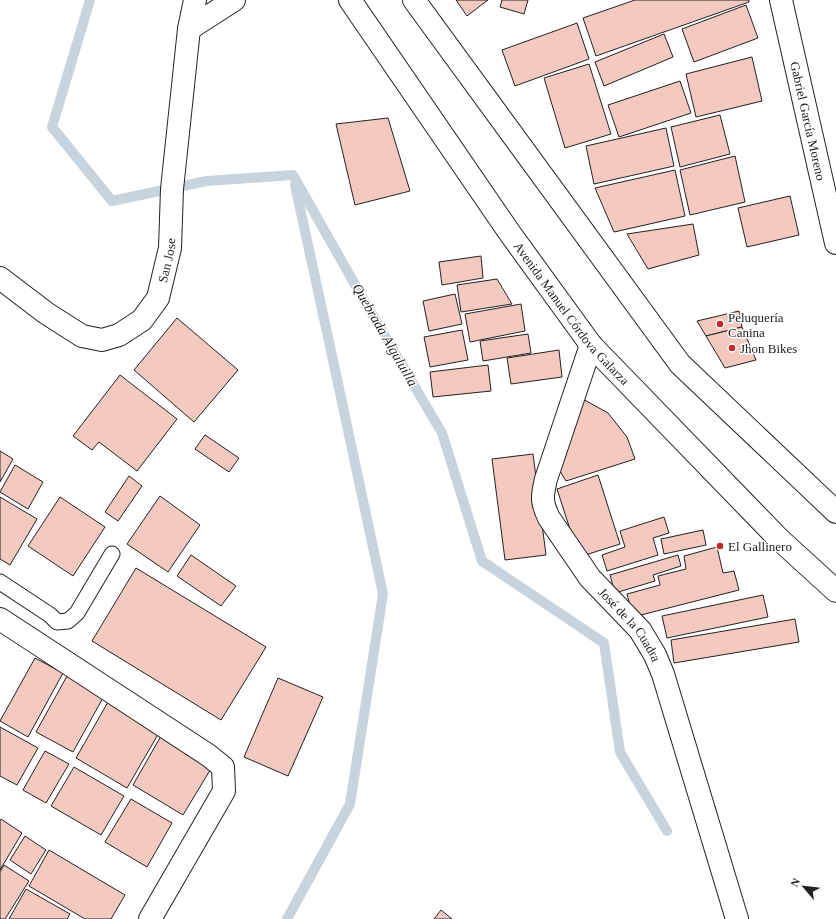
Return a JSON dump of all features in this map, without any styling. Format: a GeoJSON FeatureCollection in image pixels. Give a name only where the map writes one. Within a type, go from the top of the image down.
{"type":"FeatureCollection","features":[{"type":"Feature","properties":{"kind":"street","name":"San Jose"},"geometry":{"type":"LineString","coordinates":[[0,278],[46,313],[82,336],[102,340],[119,335],[142,320],[158,298],[170,248],[172,189],[189,29],[195,0]]}},
{"type":"Feature","properties":{"kind":"street"},"geometry":{"type":"LineString","coordinates":[[189,29],[234,0]]}},
{"type":"Feature","properties":{"kind":"street","name":"Avenida Manuel Córdova Galarza"},"geometry":{"type":"LineString","coordinates":[[350,0],[510,232],[591,345],[779,539],[836,591]]}},
{"type":"Feature","properties":{"kind":"street"},"geometry":{"type":"LineString","coordinates":[[414,0],[680,364],[836,512]]}},
{"type":"Feature","properties":{"kind":"street","name":"Gabriel García Moreno"},"geometry":{"type":"LineString","coordinates":[[781,0],[836,243]]}},
{"type":"Feature","properties":{"kind":"street","name":"José de la Cuadra"},"geometry":{"type":"LineString","coordinates":[[591,345],[546,480],[542,495],[544,508],[549,518],[590,578],[640,630],[655,655],[663,674],[737,919]]}},
{"type":"Feature","properties":{"kind":"street"},"geometry":{"type":"LineString","coordinates":[[0,619],[208,755],[223,767],[224,791],[150,919]]}},
{"type":"Feature","properties":{"kind":"lane"},"geometry":{"type":"LineString","coordinates":[[0,582],[58,622],[68,621],[77,613],[112,554]]}},
{"type":"Feature","properties":{"kind":"building"},"geometry":{"type":"Polygon","coordinates":[[[456,0],[488,0],[467,16],[456,0]]]}},
{"type":"Feature","properties":{"kind":"building"},"geometry":{"type":"Polygon","coordinates":[[[502,0],[528,0],[524,14],[500,7],[502,0]]]}},
{"type":"Feature","properties":{"kind":"building"},"geometry":{"type":"Polygon","coordinates":[[[635,0],[749,0],[749,2],[596,56],[583,18],[635,0]]]}},
{"type":"Feature","properties":{"kind":"building"},"geometry":{"type":"Polygon","coordinates":[[[746,5],[758,38],[694,62],[682,29],[746,5]]]}},
{"type":"Feature","properties":{"kind":"building"},"geometry":{"type":"Polygon","coordinates":[[[577,23],[589,59],[515,86],[502,50],[577,23]]]}},
{"type":"Feature","properties":{"kind":"building"},"geometry":{"type":"Polygon","coordinates":[[[664,34],[673,57],[604,86],[595,62],[664,34]]]}},
{"type":"Feature","properties":{"kind":"building"},"geometry":{"type":"Polygon","coordinates":[[[752,57],[762,101],[696,117],[686,74],[752,57]]]}},
{"type":"Feature","properties":{"kind":"building"},"geometry":{"type":"Polygon","coordinates":[[[589,64],[611,134],[565,148],[544,78],[589,64]]]}},
{"type":"Feature","properties":{"kind":"building"},"geometry":{"type":"Polygon","coordinates":[[[680,81],[691,113],[619,137],[608,105],[680,81]]]}},
{"type":"Feature","properties":{"kind":"building"},"geometry":{"type":"Polygon","coordinates":[[[720,115],[730,154],[680,167],[671,127],[720,115]]]}},
{"type":"Feature","properties":{"kind":"building"},"geometry":{"type":"Polygon","coordinates":[[[388,118],[410,191],[355,205],[336,124],[388,118]]]}},
{"type":"Feature","properties":{"kind":"building"},"geometry":{"type":"Polygon","coordinates":[[[666,128],[674,166],[594,184],[586,146],[666,128]]]}},
{"type":"Feature","properties":{"kind":"building"},"geometry":{"type":"Polygon","coordinates":[[[735,156],[745,202],[690,215],[680,170],[735,156]]]}},
{"type":"Feature","properties":{"kind":"building"},"geometry":{"type":"Polygon","coordinates":[[[675,170],[685,216],[614,232],[595,188],[675,170]]]}},
{"type":"Feature","properties":{"kind":"building"},"geometry":{"type":"Polygon","coordinates":[[[790,196],[799,235],[747,247],[738,208],[790,196]]]}},
{"type":"Feature","properties":{"kind":"building"},"geometry":{"type":"Polygon","coordinates":[[[693,224],[699,255],[648,269],[627,234],[693,224]]]}},
{"type":"Feature","properties":{"kind":"building"},"geometry":{"type":"Polygon","coordinates":[[[481,256],[483,278],[442,285],[439,262],[481,256]]]}},
{"type":"Feature","properties":{"kind":"building"},"geometry":{"type":"Polygon","coordinates":[[[497,279],[512,304],[461,312],[457,285],[497,279]]]}},
{"type":"Feature","properties":{"kind":"building"},"geometry":{"type":"Polygon","coordinates":[[[455,294],[462,324],[429,331],[423,301],[455,294]]]}},
{"type":"Feature","properties":{"kind":"building"},"geometry":{"type":"Polygon","coordinates":[[[521,304],[525,331],[470,342],[465,314],[521,304]]]}},
{"type":"Feature","properties":{"kind":"building","name":"Peluquería Canina"},"geometry":{"type":"Polygon","coordinates":[[[739,311],[742,327],[706,336],[697,321],[739,311]]]}},
{"type":"Feature","properties":{"kind":"building"},"geometry":{"type":"Polygon","coordinates":[[[177,318],[238,370],[194,422],[134,370],[177,318]]]}},
{"type":"Feature","properties":{"kind":"building","name":"Jhon Bikes"},"geometry":{"type":"Polygon","coordinates":[[[742,327],[756,360],[725,368],[706,336],[742,327]]]}},
{"type":"Feature","properties":{"kind":"building"},"geometry":{"type":"Polygon","coordinates":[[[462,330],[468,360],[430,367],[424,337],[462,330]]]}},
{"type":"Feature","properties":{"kind":"building"},"geometry":{"type":"Polygon","coordinates":[[[528,334],[531,353],[483,361],[480,341],[528,334]]]}},
{"type":"Feature","properties":{"kind":"building"},"geometry":{"type":"Polygon","coordinates":[[[559,350],[562,377],[511,384],[507,358],[559,350]]]}},
{"type":"Feature","properties":{"kind":"building"},"geometry":{"type":"Polygon","coordinates":[[[488,365],[491,391],[433,397],[430,372],[488,365]]]}},
{"type":"Feature","properties":{"kind":"building"},"geometry":{"type":"Polygon","coordinates":[[[120,375],[177,419],[137,471],[99,442],[92,450],[73,436],[120,375]]]}},
{"type":"Feature","properties":{"kind":"building"},"geometry":{"type":"Polygon","coordinates":[[[581,398],[608,413],[627,437],[635,459],[566,481],[560,471],[581,398]]]}},
{"type":"Feature","properties":{"kind":"building"},"geometry":{"type":"Polygon","coordinates":[[[205,435],[239,458],[229,472],[195,449],[205,435]]]}},
{"type":"Feature","properties":{"kind":"building"},"geometry":{"type":"Polygon","coordinates":[[[0,451],[13,459],[0,482],[0,451]]]}},
{"type":"Feature","properties":{"kind":"building"},"geometry":{"type":"Polygon","coordinates":[[[533,454],[546,555],[505,560],[492,459],[533,454]]]}},
{"type":"Feature","properties":{"kind":"building"},"geometry":{"type":"Polygon","coordinates":[[[15,465],[43,482],[28,509],[0,492],[15,465]]]}},
{"type":"Feature","properties":{"kind":"building"},"geometry":{"type":"Polygon","coordinates":[[[598,475],[620,544],[579,557],[557,489],[598,475]]]}},
{"type":"Feature","properties":{"kind":"building"},"geometry":{"type":"Polygon","coordinates":[[[129,476],[142,486],[118,521],[105,512],[129,476]]]}},
{"type":"Feature","properties":{"kind":"building"},"geometry":{"type":"Polygon","coordinates":[[[160,496],[200,525],[168,572],[127,544],[160,496]]]}},
{"type":"Feature","properties":{"kind":"building"},"geometry":{"type":"Polygon","coordinates":[[[0,497],[37,519],[10,565],[0,559],[0,497]]]}},
{"type":"Feature","properties":{"kind":"building"},"geometry":{"type":"Polygon","coordinates":[[[60,497],[105,527],[73,576],[28,546],[60,497]]]}},
{"type":"Feature","properties":{"kind":"building"},"geometry":{"type":"Polygon","coordinates":[[[664,517],[669,533],[653,538],[658,555],[607,571],[602,555],[625,547],[620,531],[664,517]]]}},
{"type":"Feature","properties":{"kind":"building"},"geometry":{"type":"Polygon","coordinates":[[[703,530],[706,545],[664,554],[661,539],[703,530]]]}},
{"type":"Feature","properties":{"kind":"building"},"geometry":{"type":"Polygon","coordinates":[[[717,547],[723,573],[734,571],[739,590],[633,617],[627,594],[660,585],[658,576],[686,569],[684,556],[717,547]]]}},
{"type":"Feature","properties":{"kind":"building"},"geometry":{"type":"Polygon","coordinates":[[[191,555],[236,586],[221,606],[177,576],[191,555]]]}},
{"type":"Feature","properties":{"kind":"building"},"geometry":{"type":"Polygon","coordinates":[[[678,555],[681,566],[653,575],[655,581],[615,593],[610,575],[678,555]]]}},
{"type":"Feature","properties":{"kind":"building"},"geometry":{"type":"Polygon","coordinates":[[[136,568],[266,647],[221,720],[92,641],[136,568]]]}},
{"type":"Feature","properties":{"kind":"building"},"geometry":{"type":"Polygon","coordinates":[[[763,595],[768,617],[667,638],[662,616],[763,595]]]}},
{"type":"Feature","properties":{"kind":"building"},"geometry":{"type":"Polygon","coordinates":[[[795,619],[799,642],[674,663],[671,640],[795,619]]]}},
{"type":"Feature","properties":{"kind":"building"},"geometry":{"type":"Polygon","coordinates":[[[35,658],[63,673],[28,737],[0,721],[35,658]]]}},
{"type":"Feature","properties":{"kind":"building"},"geometry":{"type":"Polygon","coordinates":[[[67,676],[104,696],[73,752],[36,732],[67,676]]]}},
{"type":"Feature","properties":{"kind":"building"},"geometry":{"type":"Polygon","coordinates":[[[278,678],[323,697],[288,776],[244,757],[278,678]]]}},
{"type":"Feature","properties":{"kind":"building"},"geometry":{"type":"Polygon","coordinates":[[[108,702],[160,731],[127,788],[76,758],[108,702]]]}},
{"type":"Feature","properties":{"kind":"building"},"geometry":{"type":"Polygon","coordinates":[[[0,727],[38,748],[17,785],[0,776],[0,727]]]}},
{"type":"Feature","properties":{"kind":"building"},"geometry":{"type":"Polygon","coordinates":[[[161,736],[212,767],[183,815],[133,785],[161,736]]]}},
{"type":"Feature","properties":{"kind":"building"},"geometry":{"type":"Polygon","coordinates":[[[45,751],[69,764],[46,803],[23,790],[45,751]]]}},
{"type":"Feature","properties":{"kind":"building"},"geometry":{"type":"Polygon","coordinates":[[[74,767],[124,796],[101,835],[51,806],[74,767]]]}},
{"type":"Feature","properties":{"kind":"building"},"geometry":{"type":"Polygon","coordinates":[[[131,799],[172,823],[147,867],[105,842],[131,799]]]}},
{"type":"Feature","properties":{"kind":"building"},"geometry":{"type":"Polygon","coordinates":[[[1,819],[22,833],[0,870],[0,821],[1,819]]]}},
{"type":"Feature","properties":{"kind":"building"},"geometry":{"type":"Polygon","coordinates":[[[25,836],[46,850],[31,874],[10,860],[25,836]]]}},
{"type":"Feature","properties":{"kind":"building"},"geometry":{"type":"Polygon","coordinates":[[[49,850],[125,895],[111,919],[85,919],[29,886],[49,850]]]}},
{"type":"Feature","properties":{"kind":"building"},"geometry":{"type":"Polygon","coordinates":[[[4,865],[29,881],[5,919],[0,919],[0,872],[4,865]]]}},
{"type":"Feature","properties":{"kind":"building"},"geometry":{"type":"Polygon","coordinates":[[[26,889],[70,914],[67,919],[9,919],[26,889]]]}},
{"type":"Feature","properties":{"kind":"building"},"geometry":{"type":"Polygon","coordinates":[[[441,910],[452,919],[434,919],[441,910]]]}},
{"type":"Feature","properties":{"kind":"waterway","name":"Quebrada Alguluilla"},"geometry":{"type":"LineString","coordinates":[[90,0],[52,127],[112,201],[207,181],[293,175],[362,297],[442,433],[482,561],[604,643],[620,752],[667,831]]}},
{"type":"Feature","properties":{"kind":"waterway"},"geometry":{"type":"LineString","coordinates":[[287,919],[350,804],[383,594],[295,185]]}},
{"type":"Feature","properties":{"kind":"place","name":"Peluquería Canina"},"geometry":{"type":"Point","coordinates":[720,324]}},
{"type":"Feature","properties":{"kind":"place","name":"Jhon Bikes"},"geometry":{"type":"Point","coordinates":[732,348]}},
{"type":"Feature","properties":{"kind":"place","name":"El Gallinero"},"geometry":{"type":"Point","coordinates":[720,546]}}]}
